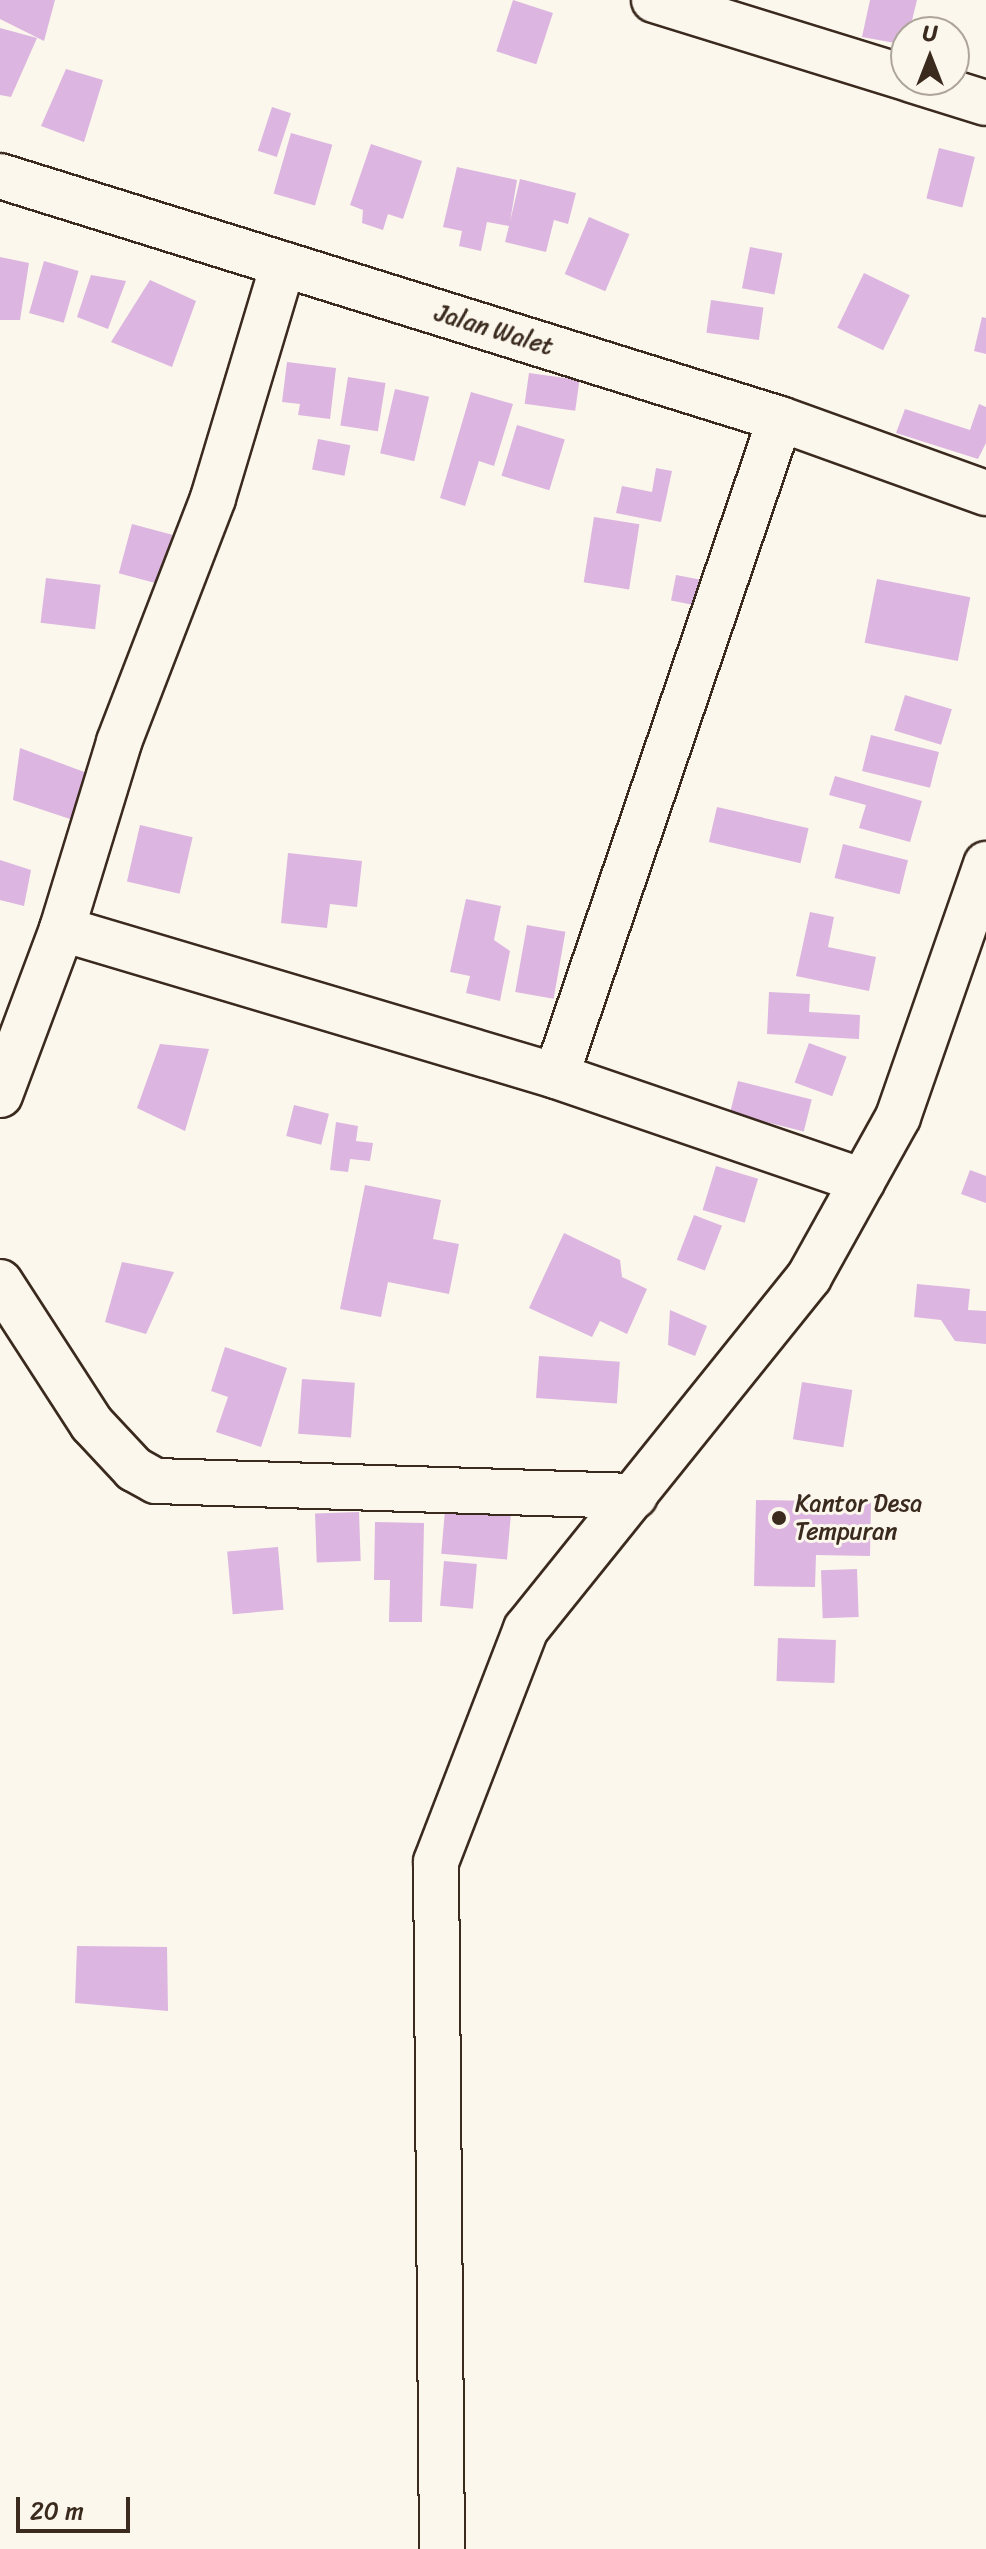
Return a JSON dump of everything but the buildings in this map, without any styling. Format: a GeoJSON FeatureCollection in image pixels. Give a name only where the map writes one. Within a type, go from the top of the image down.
{"type":"FeatureCollection","features":[{"type":"Feature","properties":{"kind":"street"},"geometry":{"type":"LineString","coordinates":[[654,0],[890,73]]}},
{"type":"Feature","properties":{"kind":"street"},"geometry":{"type":"LineString","coordinates":[[963,96],[986,103]]}},
{"type":"Feature","properties":{"kind":"street","name":"Jalan Walet"},"geometry":{"type":"LineString","coordinates":[[0,176],[780,419],[986,493]]}},
{"type":"Feature","properties":{"kind":"street"},"geometry":{"type":"LineString","coordinates":[[0,1095],[62,929],[119,742],[213,498],[283,264]]}},
{"type":"Feature","properties":{"kind":"street"},"geometry":{"type":"LineString","coordinates":[[556,1076],[780,419]]}},
{"type":"Feature","properties":{"kind":"street"},"geometry":{"type":"LineString","coordinates":[[442,2549],[436,1862],[526,1629],[809,1277],[863,1181],[898,1117],[986,864]]}},
{"type":"Feature","properties":{"kind":"street"},"geometry":{"type":"LineString","coordinates":[[62,929],[556,1076],[863,1181]]}},
{"type":"Feature","properties":{"kind":"street"},"geometry":{"type":"LineString","coordinates":[[0,1282],[92,1424],[134,1469],[156,1481],[635,1496]]}},
{"type":"Feature","properties":{"kind":"place","name":"Kantor Desa Tempuran"},"geometry":{"type":"Point","coordinates":[779,1518]}}]}
